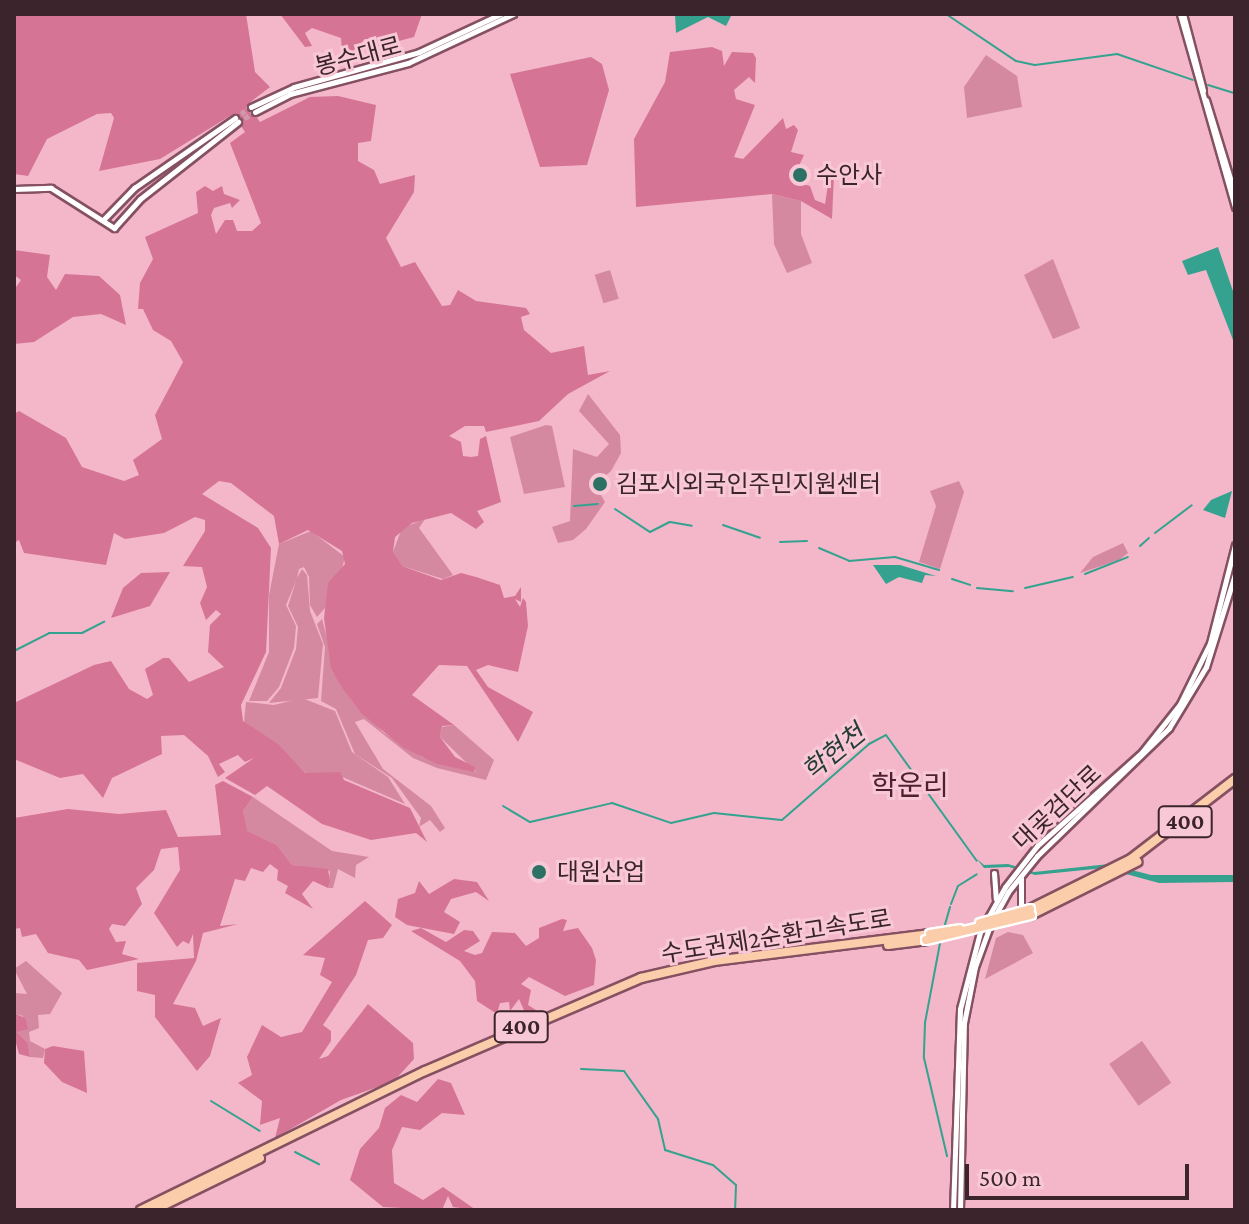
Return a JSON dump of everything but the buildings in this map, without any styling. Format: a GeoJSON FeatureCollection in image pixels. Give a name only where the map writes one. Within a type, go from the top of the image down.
{"type":"FeatureCollection","features":[{"type":"Feature","properties":{"kind":"highway","name":"수도권제2순환고속도로"},"geometry":{"type":"LineString","coordinates":[[153,1210],[462,1059],[653,979],[928,937],[1027,911],[1101,881],[1133,862],[1235,782]]}},
{"type":"Feature","properties":{"kind":"highway","name":"수도권제2순환고속도로"},"geometry":{"type":"LineString","coordinates":[[141,1210],[450,1059],[641,978],[714,961],[928,937]]}},
{"type":"Feature","properties":{"kind":"main road","name":"봉수대로"},"geometry":{"type":"LineString","coordinates":[[501,14],[419,52],[294,87],[253,109],[290,94],[408,63],[513,14]]}},
{"type":"Feature","properties":{"kind":"main road"},"geometry":{"type":"LineString","coordinates":[[1182,14],[1235,192]]}},
{"type":"Feature","properties":{"kind":"main road"},"geometry":{"type":"LineString","coordinates":[[1182,14],[1235,207]]}},
{"type":"Feature","properties":{"kind":"main road"},"geometry":{"type":"LineString","coordinates":[[14,189],[51,188],[114,228],[237,120],[182,155],[113,208],[103,220]]}},
{"type":"Feature","properties":{"kind":"main road"},"geometry":{"type":"LineString","coordinates":[[88,210],[113,208]]}},
{"type":"Feature","properties":{"kind":"main road","name":"대곶검단로"},"geometry":{"type":"LineString","coordinates":[[960,1210],[966,1006],[982,945],[1025,865],[1148,746],[1180,704],[1210,643],[1235,545]]}},
{"type":"Feature","properties":{"kind":"main road","name":"대곶검단로"},"geometry":{"type":"LineString","coordinates":[[1025,865],[1169,728],[1206,667],[1235,574]]}},
{"type":"Feature","properties":{"kind":"main road"},"geometry":{"type":"LineString","coordinates":[[995,876],[995,904]]}},
{"type":"Feature","properties":{"kind":"main road"},"geometry":{"type":"LineString","coordinates":[[1019,876],[1027,911]]}},
{"type":"Feature","properties":{"kind":"main road","name":"대곶검단로"},"geometry":{"type":"LineString","coordinates":[[953,1210],[960,1009],[975,947],[995,904],[1019,876]]}},
{"type":"Feature","properties":{"kind":"shaded area"},"geometry":{"type":"Polygon","coordinates":[[[14,14],[246,14],[255,72],[270,87],[248,104],[260,122],[310,97],[338,96],[376,105],[371,141],[358,143],[358,161],[374,170],[380,184],[415,175],[414,192],[386,238],[401,267],[415,262],[442,306],[450,305],[458,290],[476,301],[526,308],[530,314],[521,317],[524,330],[551,353],[584,346],[588,375],[610,371],[568,394],[539,421],[486,432],[484,426],[465,426],[449,436],[461,442],[463,456],[471,457],[478,456],[480,439],[486,436],[501,502],[477,511],[484,522],[476,529],[451,513],[412,523],[395,537],[393,552],[402,566],[441,580],[461,573],[476,577],[500,585],[504,598],[515,596],[521,587],[521,602],[515,599],[520,607],[523,598],[526,602],[528,626],[518,672],[488,665],[476,670],[488,687],[533,712],[518,742],[467,666],[439,665],[412,695],[454,725],[442,726],[440,737],[455,757],[475,767],[474,772],[437,764],[404,748],[362,714],[340,685],[331,668],[324,618],[328,583],[345,564],[342,551],[308,530],[279,544],[274,516],[231,483],[219,481],[202,494],[258,528],[271,548],[266,652],[241,705],[243,721],[278,744],[305,773],[340,772],[344,780],[410,808],[427,842],[416,833],[371,840],[322,824],[267,786],[255,795],[225,778],[254,758],[245,762],[238,755],[219,764],[225,772],[218,777],[208,756],[184,735],[161,736],[162,754],[112,778],[103,798],[83,774],[60,778],[14,759],[16,702],[94,665],[111,661],[129,689],[147,699],[153,695],[145,669],[163,658],[169,658],[189,682],[224,667],[208,652],[210,625],[221,614],[216,610],[206,620],[200,603],[207,587],[202,567],[183,566],[205,531],[205,520],[195,517],[164,533],[125,539],[114,533],[106,565],[24,553],[19,540],[14,543],[14,414],[19,411],[66,438],[82,467],[124,481],[139,475],[133,460],[162,439],[155,415],[183,362],[171,341],[153,330],[143,309],[138,309],[140,283],[153,259],[145,237],[198,213],[196,192],[205,186],[213,191],[222,186],[224,194],[240,200],[232,208],[230,203],[214,208],[211,215],[216,234],[225,220],[233,220],[237,231],[252,231],[261,223],[230,143],[245,132],[233,114],[160,159],[99,171],[114,118],[111,113],[97,114],[47,139],[28,176],[14,174],[14,14]]]}},
{"type":"Feature","properties":{"kind":"shaded area"},"geometry":{"type":"Polygon","coordinates":[[[280,14],[422,14],[414,37],[376,47],[365,39],[352,52],[342,50],[341,38],[312,28],[305,33],[312,46],[305,47],[280,14]]]}},
{"type":"Feature","properties":{"kind":"shaded area"},"geometry":{"type":"Polygon","coordinates":[[[675,14],[732,14],[726,26],[708,17],[676,33],[675,14]]]}},
{"type":"Feature","properties":{"kind":"shaded area"},"geometry":{"type":"Polygon","coordinates":[[[712,47],[722,51],[724,66],[732,52],[753,53],[756,58],[755,83],[749,77],[734,90],[736,99],[755,105],[734,157],[743,159],[783,118],[786,129],[794,125],[798,130],[791,152],[804,155],[792,181],[810,186],[815,200],[825,204],[830,172],[834,174],[832,219],[801,201],[772,194],[636,207],[634,139],[665,82],[670,52],[712,47]]]}},
{"type":"Feature","properties":{"kind":"shaded area"},"geometry":{"type":"Polygon","coordinates":[[[986,55],[1017,76],[1022,107],[967,118],[964,87],[986,55]]]}},
{"type":"Feature","properties":{"kind":"shaded area"},"geometry":{"type":"Polygon","coordinates":[[[591,57],[602,64],[609,90],[587,165],[540,167],[510,74],[591,57]]]}},
{"type":"Feature","properties":{"kind":"shaded area"},"geometry":{"type":"Polygon","coordinates":[[[772,194],[801,201],[801,234],[812,263],[787,273],[774,244],[772,194]]]}},
{"type":"Feature","properties":{"kind":"shaded area"},"geometry":{"type":"Polygon","coordinates":[[[1218,247],[1235,297],[1235,345],[1206,270],[1188,275],[1182,261],[1218,247]]]}},
{"type":"Feature","properties":{"kind":"shaded area"},"geometry":{"type":"Polygon","coordinates":[[[14,250],[50,255],[47,277],[56,290],[65,274],[99,276],[120,295],[126,325],[101,314],[73,317],[34,342],[14,344],[14,290],[21,280],[14,275],[14,250]]]}},
{"type":"Feature","properties":{"kind":"shaded area"},"geometry":{"type":"Polygon","coordinates":[[[1053,259],[1080,328],[1053,339],[1024,275],[1053,259]]]}},
{"type":"Feature","properties":{"kind":"shaded area"},"geometry":{"type":"Polygon","coordinates":[[[610,270],[619,299],[603,303],[595,275],[610,270]]]}},
{"type":"Feature","properties":{"kind":"shaded area"},"geometry":{"type":"Polygon","coordinates":[[[588,394],[620,435],[621,453],[611,471],[595,485],[605,502],[586,529],[573,540],[558,543],[552,527],[570,521],[573,449],[597,457],[609,444],[579,411],[588,394]]]}},
{"type":"Feature","properties":{"kind":"shaded area"},"geometry":{"type":"Polygon","coordinates":[[[546,425],[552,426],[565,487],[524,494],[510,437],[546,425]]]}},
{"type":"Feature","properties":{"kind":"shaded area"},"geometry":{"type":"Polygon","coordinates":[[[959,481],[964,492],[940,569],[919,562],[936,506],[930,491],[959,481]]]}},
{"type":"Feature","properties":{"kind":"shaded area"},"geometry":{"type":"Polygon","coordinates":[[[1232,491],[1225,518],[1203,510],[1211,500],[1232,491]]]}},
{"type":"Feature","properties":{"kind":"shaded area"},"geometry":{"type":"Polygon","coordinates":[[[425,519],[419,528],[453,575],[443,579],[399,565],[393,552],[402,528],[425,519]]]}},
{"type":"Feature","properties":{"kind":"shaded area"},"geometry":{"type":"Polygon","coordinates":[[[311,531],[345,557],[340,576],[329,583],[326,607],[317,617],[310,605],[309,577],[304,567],[299,569],[297,578],[302,569],[307,575],[310,611],[323,644],[318,698],[269,703],[281,688],[296,649],[298,627],[288,606],[296,581],[286,605],[296,626],[294,648],[279,687],[267,701],[249,701],[269,652],[269,595],[279,544],[311,531]]]}},
{"type":"Feature","properties":{"kind":"shaded area"},"geometry":{"type":"Polygon","coordinates":[[[1123,543],[1128,553],[1119,560],[1080,573],[1093,557],[1123,543]]]}},
{"type":"Feature","properties":{"kind":"shaded area"},"geometry":{"type":"Polygon","coordinates":[[[873,565],[900,565],[936,576],[925,575],[922,583],[899,577],[886,584],[873,565]]]}},
{"type":"Feature","properties":{"kind":"shaded area"},"geometry":{"type":"Polygon","coordinates":[[[170,572],[150,606],[111,618],[123,588],[141,573],[170,572]]]}},
{"type":"Feature","properties":{"kind":"shaded area"},"geometry":{"type":"Polygon","coordinates":[[[322,619],[340,685],[383,732],[422,757],[476,772],[440,737],[442,727],[454,725],[494,760],[486,780],[437,768],[413,758],[364,719],[355,722],[383,769],[431,806],[445,828],[440,832],[430,820],[419,827],[421,818],[392,778],[355,754],[336,709],[321,701],[325,647],[317,624],[322,619]]]}},
{"type":"Feature","properties":{"kind":"shaded area"},"geometry":{"type":"Polygon","coordinates":[[[302,698],[335,711],[352,752],[388,777],[405,804],[333,773],[308,775],[244,722],[246,702],[274,705],[302,698]]]}},
{"type":"Feature","properties":{"kind":"shaded area"},"geometry":{"type":"Polygon","coordinates":[[[223,781],[253,797],[243,811],[247,831],[277,845],[292,865],[328,869],[330,881],[328,888],[313,881],[302,894],[313,909],[285,893],[288,886],[277,880],[278,870],[270,864],[263,872],[251,868],[245,881],[235,879],[220,926],[238,924],[203,933],[196,961],[173,1004],[195,1008],[203,1026],[221,1018],[210,1056],[197,1071],[155,1017],[155,995],[137,991],[137,963],[194,958],[193,934],[189,944],[183,941],[177,947],[154,913],[180,870],[178,847],[161,849],[154,870],[136,888],[142,904],[125,926],[112,924],[109,929],[116,942],[126,941],[122,954],[139,959],[87,970],[79,960],[48,953],[36,934],[22,937],[20,928],[14,929],[14,818],[68,809],[119,814],[166,810],[178,837],[221,835],[215,785],[223,781]]]}},
{"type":"Feature","properties":{"kind":"shaded area"},"geometry":{"type":"Polygon","coordinates":[[[253,797],[332,851],[369,857],[356,865],[355,878],[338,869],[333,888],[328,888],[330,871],[292,865],[277,845],[246,831],[243,811],[253,797]]]}},
{"type":"Feature","properties":{"kind":"shaded area"},"geometry":{"type":"Polygon","coordinates":[[[977,859],[984,865],[1008,864],[1034,872],[1109,864],[1151,875],[1235,875],[1235,882],[1159,883],[1104,868],[1035,875],[1009,867],[984,868],[977,859]]]}},
{"type":"Feature","properties":{"kind":"shaded area"},"geometry":{"type":"Polygon","coordinates":[[[454,879],[477,882],[489,901],[476,892],[451,899],[444,912],[460,922],[454,934],[407,925],[395,917],[398,899],[415,893],[419,881],[429,894],[454,879]]]}},
{"type":"Feature","properties":{"kind":"shaded area"},"geometry":{"type":"Polygon","coordinates":[[[365,901],[392,925],[383,938],[368,940],[356,975],[323,1025],[331,1031],[331,1041],[319,1059],[328,1056],[368,1004],[413,1043],[414,1059],[394,1081],[341,1100],[275,1138],[280,1118],[260,1125],[262,1101],[238,1083],[252,1075],[247,1057],[262,1025],[281,1037],[302,1032],[332,982],[320,975],[325,958],[303,955],[365,901]]]}},
{"type":"Feature","properties":{"kind":"shaded area"},"geometry":{"type":"Polygon","coordinates":[[[567,920],[563,931],[578,928],[592,948],[596,960],[594,985],[565,996],[529,977],[521,984],[531,990],[528,1005],[536,1010],[526,1015],[519,999],[510,1011],[509,1002],[500,1003],[497,1014],[477,1001],[475,981],[460,961],[411,931],[421,928],[446,942],[464,930],[473,931],[480,941],[464,951],[475,955],[482,953],[492,932],[515,933],[526,946],[539,938],[539,928],[567,920]]]}},
{"type":"Feature","properties":{"kind":"shaded area"},"geometry":{"type":"Polygon","coordinates":[[[1008,932],[1023,935],[1033,953],[985,979],[996,938],[1008,932]]]}},
{"type":"Feature","properties":{"kind":"shaded area"},"geometry":{"type":"Polygon","coordinates":[[[26,961],[62,993],[50,1014],[38,1015],[39,1028],[29,1032],[30,1041],[45,1049],[43,1058],[30,1057],[28,1043],[17,1032],[23,1016],[16,1014],[14,993],[27,994],[14,969],[26,961]]]}},
{"type":"Feature","properties":{"kind":"shaded area"},"geometry":{"type":"Polygon","coordinates":[[[14,1001],[16,1014],[25,1018],[28,1029],[17,1032],[28,1043],[30,1057],[19,1054],[14,1001]]]}},
{"type":"Feature","properties":{"kind":"shaded area"},"geometry":{"type":"Polygon","coordinates":[[[1142,1041],[1171,1083],[1138,1106],[1109,1064],[1142,1041]]]}},
{"type":"Feature","properties":{"kind":"shaded area"},"geometry":{"type":"Polygon","coordinates":[[[53,1046],[84,1051],[87,1093],[62,1082],[44,1063],[45,1049],[53,1046]]]}},
{"type":"Feature","properties":{"kind":"shaded area"},"geometry":{"type":"Polygon","coordinates":[[[438,1079],[451,1083],[465,1115],[442,1113],[420,1130],[402,1127],[392,1150],[394,1183],[423,1200],[443,1187],[476,1210],[453,1207],[448,1196],[442,1210],[383,1207],[350,1180],[360,1149],[379,1128],[385,1108],[401,1095],[417,1102],[438,1079]]]}},
{"type":"Feature","properties":{"kind":"waterway"},"geometry":{"type":"LineString","coordinates":[[946,14],[1016,61],[1035,65],[1117,54],[1193,80]]}},
{"type":"Feature","properties":{"kind":"waterway"},"geometry":{"type":"LineString","coordinates":[[1208,85],[1235,93]]}},
{"type":"Feature","properties":{"kind":"waterway"},"geometry":{"type":"LineString","coordinates":[[574,506],[598,504]]}},
{"type":"Feature","properties":{"kind":"waterway"},"geometry":{"type":"LineString","coordinates":[[1155,533],[1192,505]]}},
{"type":"Feature","properties":{"kind":"waterway"},"geometry":{"type":"LineString","coordinates":[[615,509],[650,532],[670,522],[692,526]]}},
{"type":"Feature","properties":{"kind":"waterway"},"geometry":{"type":"LineString","coordinates":[[723,525],[760,538]]}},
{"type":"Feature","properties":{"kind":"waterway"},"geometry":{"type":"LineString","coordinates":[[1140,546],[1149,538]]}},
{"type":"Feature","properties":{"kind":"waterway"},"geometry":{"type":"LineString","coordinates":[[780,542],[807,541]]}},
{"type":"Feature","properties":{"kind":"waterway"},"geometry":{"type":"LineString","coordinates":[[819,548],[849,561],[895,557],[939,570]]}},
{"type":"Feature","properties":{"kind":"waterway"},"geometry":{"type":"LineString","coordinates":[[1085,574],[1128,557]]}},
{"type":"Feature","properties":{"kind":"waterway"},"geometry":{"type":"LineString","coordinates":[[1025,588],[1073,577]]}},
{"type":"Feature","properties":{"kind":"waterway"},"geometry":{"type":"LineString","coordinates":[[952,579],[970,585]]}},
{"type":"Feature","properties":{"kind":"waterway"},"geometry":{"type":"LineString","coordinates":[[977,588],[1013,591]]}},
{"type":"Feature","properties":{"kind":"waterway"},"geometry":{"type":"LineString","coordinates":[[14,651],[49,633],[82,633],[104,622]]}},
{"type":"Feature","properties":{"kind":"waterway","name":"학현천"},"geometry":{"type":"LineString","coordinates":[[503,806],[530,822],[612,803],[671,823],[714,813],[782,820],[869,744],[886,735],[977,861]]}},
{"type":"Feature","properties":{"kind":"waterway"},"geometry":{"type":"LineString","coordinates":[[951,904],[958,886],[977,874]]}},
{"type":"Feature","properties":{"kind":"waterway"},"geometry":{"type":"LineString","coordinates":[[944,928],[950,907]]}},
{"type":"Feature","properties":{"kind":"waterway"},"geometry":{"type":"LineString","coordinates":[[941,938],[925,1023],[924,1058],[947,1156]]}},
{"type":"Feature","properties":{"kind":"waterway"},"geometry":{"type":"LineString","coordinates":[[581,1069],[624,1071],[658,1119],[665,1150],[713,1165],[736,1185],[735,1210]]}},
{"type":"Feature","properties":{"kind":"waterway"},"geometry":{"type":"LineString","coordinates":[[211,1101],[260,1131]]}},
{"type":"Feature","properties":{"kind":"waterway"},"geometry":{"type":"LineString","coordinates":[[295,1152],[319,1164]]}},
{"type":"Feature","properties":{"kind":"tunnel"},"geometry":{"type":"LineString","coordinates":[[235,118],[251,107]]}},
{"type":"Feature","properties":{"kind":"tunnel"},"geometry":{"type":"LineString","coordinates":[[238,122],[255,112]]}},
{"type":"Feature","properties":{"kind":"place","name":"수안사"},"geometry":{"type":"Point","coordinates":[800,175]}},
{"type":"Feature","properties":{"kind":"place","name":"김포시외국인주민지원센터"},"geometry":{"type":"Point","coordinates":[600,484]}},
{"type":"Feature","properties":{"kind":"place","name":"대원산업"},"geometry":{"type":"Point","coordinates":[539,872]}},
{"type":"Feature","properties":{"kind":"district","name":"학운리"},"geometry":{"type":"Point","coordinates":[910,786]}}]}
